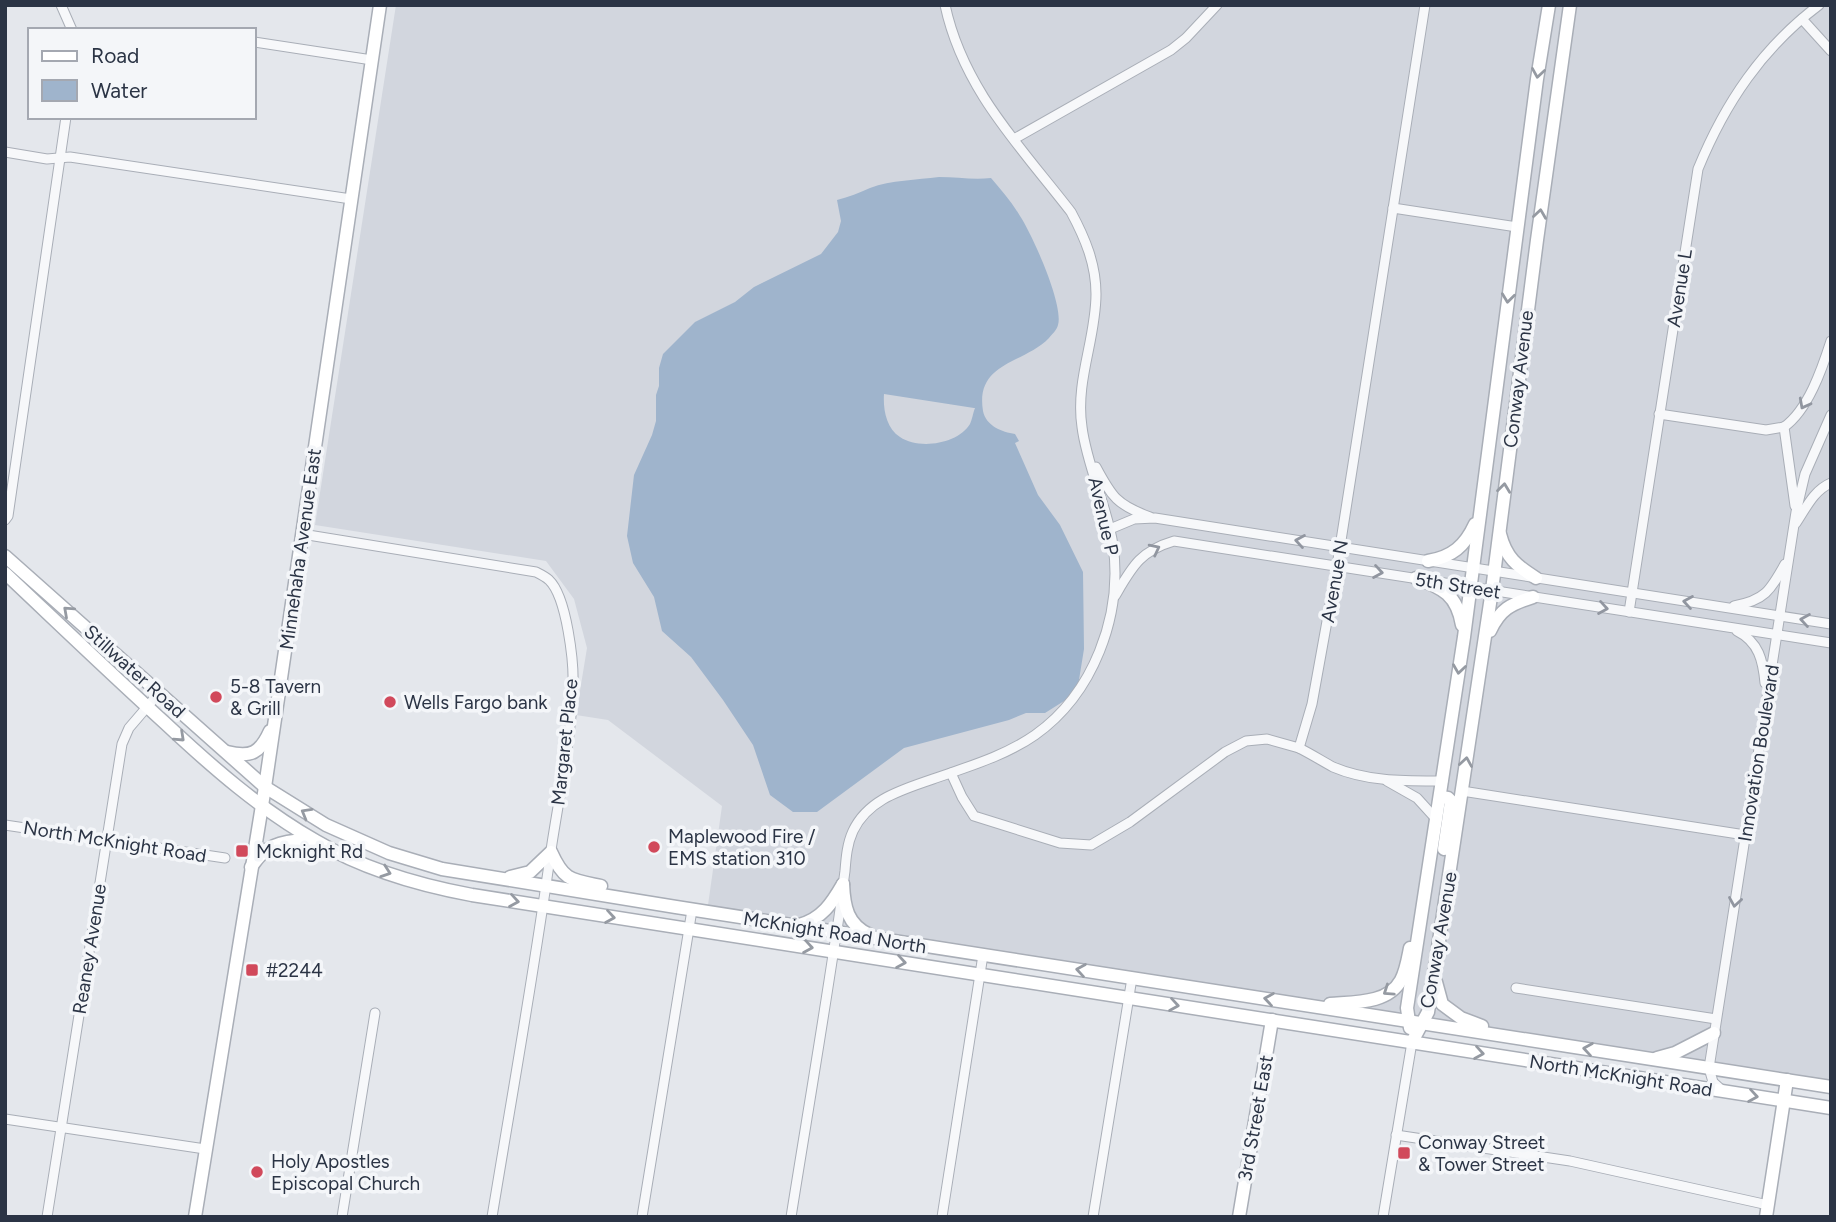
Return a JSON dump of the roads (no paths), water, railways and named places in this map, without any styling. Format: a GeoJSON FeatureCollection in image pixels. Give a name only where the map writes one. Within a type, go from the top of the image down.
{"type":"FeatureCollection","features":[{"type":"Feature","properties":{"kind":"main road","name":"Minnehaha Avenue East"},"geometry":{"type":"LineString","coordinates":[[195,1217],[265,787],[380,5]]}},
{"type":"Feature","properties":{"kind":"main road","name":"Conway Avenue"},"geometry":{"type":"LineString","coordinates":[[1412,1042],[1415,1022],[1407,1008],[1464,637],[1517,227],[1549,5]]}},
{"type":"Feature","properties":{"kind":"main road","name":"Conway Avenue"},"geometry":{"type":"LineString","coordinates":[[1415,1022],[1428,1012],[1434,975],[1492,590],[1536,240],[1570,5]]}},
{"type":"Feature","properties":{"kind":"main road"},"geometry":{"type":"LineString","coordinates":[[1428,561],[1442,559],[1455,552],[1466,542],[1480,514]]}},
{"type":"Feature","properties":{"kind":"main road"},"geometry":{"type":"LineString","coordinates":[[1499,530],[1508,555],[1536,578]]}},
{"type":"Feature","properties":{"kind":"main road","name":"Stillwater Road"},"geometry":{"type":"LineString","coordinates":[[5,556],[265,787]]}},
{"type":"Feature","properties":{"kind":"main road","name":"Stillwater Road"},"geometry":{"type":"LineString","coordinates":[[5,573],[198,754],[261,806]]}},
{"type":"Feature","properties":{"kind":"main road"},"geometry":{"type":"LineString","coordinates":[[1416,578],[1443,591],[1453,600],[1459,608],[1464,637]]}},
{"type":"Feature","properties":{"kind":"main road"},"geometry":{"type":"LineString","coordinates":[[1483,648],[1499,615],[1507,607],[1533,597]]}},
{"type":"Feature","properties":{"kind":"main road"},"geometry":{"type":"LineString","coordinates":[[225,752],[241,755],[254,753],[264,743],[274,721]]}},
{"type":"Feature","properties":{"kind":"main road","name":"McKnight Road North"},"geometry":{"type":"LineString","coordinates":[[265,787],[326,825],[377,848],[433,866],[692,910],[1415,1022]]}},
{"type":"Feature","properties":{"kind":"main road"},"geometry":{"type":"LineString","coordinates":[[1441,797],[1448,797],[1451,801],[1436,904],[1437,912],[1443,915]]}},
{"type":"Feature","properties":{"kind":"main road","name":"McKnight Road North"},"geometry":{"type":"LineString","coordinates":[[261,806],[316,842],[369,866],[422,884],[458,892],[1412,1042]]}},
{"type":"Feature","properties":{"kind":"main road"},"geometry":{"type":"LineString","coordinates":[[251,867],[264,852],[275,846],[302,840],[316,842]]}},
{"type":"Feature","properties":{"kind":"main road"},"geometry":{"type":"LineString","coordinates":[[496,878],[530,873],[551,852],[565,876],[604,887],[624,897]]}},
{"type":"Feature","properties":{"kind":"main road"},"geometry":{"type":"LineString","coordinates":[[797,926],[822,914],[843,884]]}},
{"type":"Feature","properties":{"kind":"main road"},"geometry":{"type":"LineString","coordinates":[[843,884],[844,903],[851,919],[861,931],[881,939]]}},
{"type":"Feature","properties":{"kind":"main road"},"geometry":{"type":"LineString","coordinates":[[1312,1006],[1371,999],[1391,991],[1403,976],[1415,925],[1424,909]]}},
{"type":"Feature","properties":{"kind":"main road"},"geometry":{"type":"LineString","coordinates":[[1434,975],[1442,1004],[1451,1012],[1475,1024],[1523,1039]]}},
{"type":"Feature","properties":{"kind":"main road","name":"3rd Street East"},"geometry":{"type":"LineString","coordinates":[[1239,1217],[1272,1020]]}},
{"type":"Feature","properties":{"kind":"main road","name":"North McKnight Road"},"geometry":{"type":"LineString","coordinates":[[1415,1022],[1831,1087]]}},
{"type":"Feature","properties":{"kind":"main road"},"geometry":{"type":"LineString","coordinates":[[1653,1059],[1675,1053],[1714,1033]]}},
{"type":"Feature","properties":{"kind":"main road","name":"North McKnight Road"},"geometry":{"type":"LineString","coordinates":[[1412,1042],[1831,1108]]}},
{"type":"Feature","properties":{"kind":"main road"},"geometry":{"type":"LineString","coordinates":[[1767,1211],[1787,1080]]}},
{"type":"Feature","properties":{"kind":"street"},"geometry":{"type":"LineString","coordinates":[[61,5],[71,28]]}},
{"type":"Feature","properties":{"kind":"street","name":"Avenue P"},"geometry":{"type":"LineString","coordinates":[[791,1217],[852,832],[862,816],[887,796],[1016,746],[1033,737],[1062,712],[1093,668],[1105,635],[1112,600],[1115,565],[1110,528],[1087,450],[1080,407],[1081,383],[1096,296],[1090,252],[1071,212],[988,107],[958,47],[945,5]]}},
{"type":"Feature","properties":{"kind":"street"},"geometry":{"type":"LineString","coordinates":[[1014,139],[1171,50],[1201,24],[1217,5]]}},
{"type":"Feature","properties":{"kind":"street","name":"Avenue N"},"geometry":{"type":"LineString","coordinates":[[1299,748],[1312,704],[1337,566],[1425,5]]}},
{"type":"Feature","properties":{"kind":"street","name":"Avenue L"},"geometry":{"type":"LineString","coordinates":[[1629,612],[1698,169],[1709,143],[1748,76],[1770,48],[1819,5]]}},
{"type":"Feature","properties":{"kind":"street"},"geometry":{"type":"LineString","coordinates":[[1802,19],[1831,51]]}},
{"type":"Feature","properties":{"kind":"street"},"geometry":{"type":"LineString","coordinates":[[256,43],[372,60]]}},
{"type":"Feature","properties":{"kind":"street"},"geometry":{"type":"LineString","coordinates":[[5,520],[8,516],[66,119]]}},
{"type":"Feature","properties":{"kind":"street"},"geometry":{"type":"LineString","coordinates":[[5,152],[47,159],[71,157],[351,199]]}},
{"type":"Feature","properties":{"kind":"street"},"geometry":{"type":"LineString","coordinates":[[1393,208],[1517,227]]}},
{"type":"Feature","properties":{"kind":"street"},"geometry":{"type":"LineString","coordinates":[[1659,414],[1766,430],[1784,427],[1799,414],[1804,405],[1831,341]]}},
{"type":"Feature","properties":{"kind":"street","name":"Innovation Boulevard"},"geometry":{"type":"LineString","coordinates":[[1709,1068],[1796,512],[1805,474],[1831,415]]}},
{"type":"Feature","properties":{"kind":"street"},"geometry":{"type":"LineString","coordinates":[[1784,427],[1796,512]]}},
{"type":"Feature","properties":{"kind":"street"},"geometry":{"type":"LineString","coordinates":[[1087,450],[1115,499],[1128,508],[1155,518]]}},
{"type":"Feature","properties":{"kind":"street"},"geometry":{"type":"LineString","coordinates":[[1794,526],[1815,494],[1831,483]]}},
{"type":"Feature","properties":{"kind":"street"},"geometry":{"type":"LineString","coordinates":[[304,515],[325,537]]}},
{"type":"Feature","properties":{"kind":"street","name":"5th Street"},"geometry":{"type":"LineString","coordinates":[[1110,528],[1134,519],[1155,518],[1831,624]]}},
{"type":"Feature","properties":{"kind":"street","name":"Margaret Place"},"geometry":{"type":"LineString","coordinates":[[302,534],[536,572],[550,580],[566,618],[572,658],[570,725],[492,1217]]}},
{"type":"Feature","properties":{"kind":"street","name":"5th Street"},"geometry":{"type":"LineString","coordinates":[[1112,600],[1132,566],[1142,556],[1160,545],[1174,541],[1831,643]]}},
{"type":"Feature","properties":{"kind":"street"},"geometry":{"type":"LineString","coordinates":[[1727,608],[1754,603],[1765,596],[1789,557]]}},
{"type":"Feature","properties":{"kind":"street"},"geometry":{"type":"LineString","coordinates":[[1729,627],[1743,634],[1762,656],[1767,697]]}},
{"type":"Feature","properties":{"kind":"street","name":"Reaney Avenue"},"geometry":{"type":"LineString","coordinates":[[47,1217],[124,736],[159,693]]}},
{"type":"Feature","properties":{"kind":"street"},"geometry":{"type":"LineString","coordinates":[[951,773],[974,816],[1060,843],[1091,845],[1130,822],[1226,752],[1246,741],[1267,739],[1299,748],[1351,773],[1386,780],[1443,781]]}},
{"type":"Feature","properties":{"kind":"street"},"geometry":{"type":"LineString","coordinates":[[1386,780],[1417,798],[1437,820]]}},
{"type":"Feature","properties":{"kind":"street"},"geometry":{"type":"LineString","coordinates":[[1462,791],[1745,835]]}},
{"type":"Feature","properties":{"kind":"street","name":"North McKnight Road"},"geometry":{"type":"LineString","coordinates":[[5,825],[225,858]]}},
{"type":"Feature","properties":{"kind":"street"},"geometry":{"type":"LineString","coordinates":[[642,1217],[692,910]]}},
{"type":"Feature","properties":{"kind":"street"},"geometry":{"type":"LineString","coordinates":[[942,1217],[983,955]]}},
{"type":"Feature","properties":{"kind":"street"},"geometry":{"type":"LineString","coordinates":[[1093,1217],[1132,978]]}},
{"type":"Feature","properties":{"kind":"street"},"geometry":{"type":"LineString","coordinates":[[1516,988],[1716,1019]]}},
{"type":"Feature","properties":{"kind":"street"},"geometry":{"type":"LineString","coordinates":[[342,1217],[374,1013]]}},
{"type":"Feature","properties":{"kind":"street"},"geometry":{"type":"LineString","coordinates":[[1383,1217],[1412,1042]]}},
{"type":"Feature","properties":{"kind":"street"},"geometry":{"type":"LineString","coordinates":[[1709,1068],[1713,1082],[1723,1091]]}},
{"type":"Feature","properties":{"kind":"street"},"geometry":{"type":"LineString","coordinates":[[5,1119],[205,1149]]}},
{"type":"Feature","properties":{"kind":"street"},"geometry":{"type":"LineString","coordinates":[[1396,1135],[1570,1161],[1665,1181],[1767,1211]]}},
{"type":"Feature","properties":{"kind":"water"},"geometry":{"type":"Polygon","coordinates":[[[939,177],[991,178],[1014,206],[1025,225],[1052,286],[1059,315],[1057,329],[1039,347],[994,373],[986,383],[983,411],[991,424],[1015,434],[1019,441],[1015,443],[1038,495],[1060,525],[1083,572],[1084,649],[1078,686],[1072,696],[1045,713],[1026,713],[904,748],[817,812],[793,812],[770,795],[753,745],[723,700],[691,657],[662,631],[654,597],[633,563],[627,536],[634,475],[656,421],[656,395],[663,354],[695,322],[735,302],[754,287],[821,254],[838,232],[841,221],[837,200],[887,183],[939,177]],[[884,394],[885,412],[891,429],[900,437],[917,443],[938,443],[957,436],[970,424],[975,408],[884,394]]]}},
{"type":"Feature","properties":{"kind":"place","name":"5-8 Tavern & Grill"},"geometry":{"type":"Point","coordinates":[216,697]}},
{"type":"Feature","properties":{"kind":"place","name":"Wells Fargo bank"},"geometry":{"type":"Point","coordinates":[390,702]}},
{"type":"Feature","properties":{"kind":"place","name":"Maplewood Fire / EMS station 310"},"geometry":{"type":"Point","coordinates":[654,847]}},
{"type":"Feature","properties":{"kind":"place","name":"Mcknight Rd"},"geometry":{"type":"Point","coordinates":[242,851]}},
{"type":"Feature","properties":{"kind":"place","name":"#2244"},"geometry":{"type":"Point","coordinates":[252,970]}},
{"type":"Feature","properties":{"kind":"place","name":"Conway Street & Tower Street"},"geometry":{"type":"Point","coordinates":[1404,1153]}},
{"type":"Feature","properties":{"kind":"place","name":"Holy Apostles Episcopal Church"},"geometry":{"type":"Point","coordinates":[257,1172]}}]}
